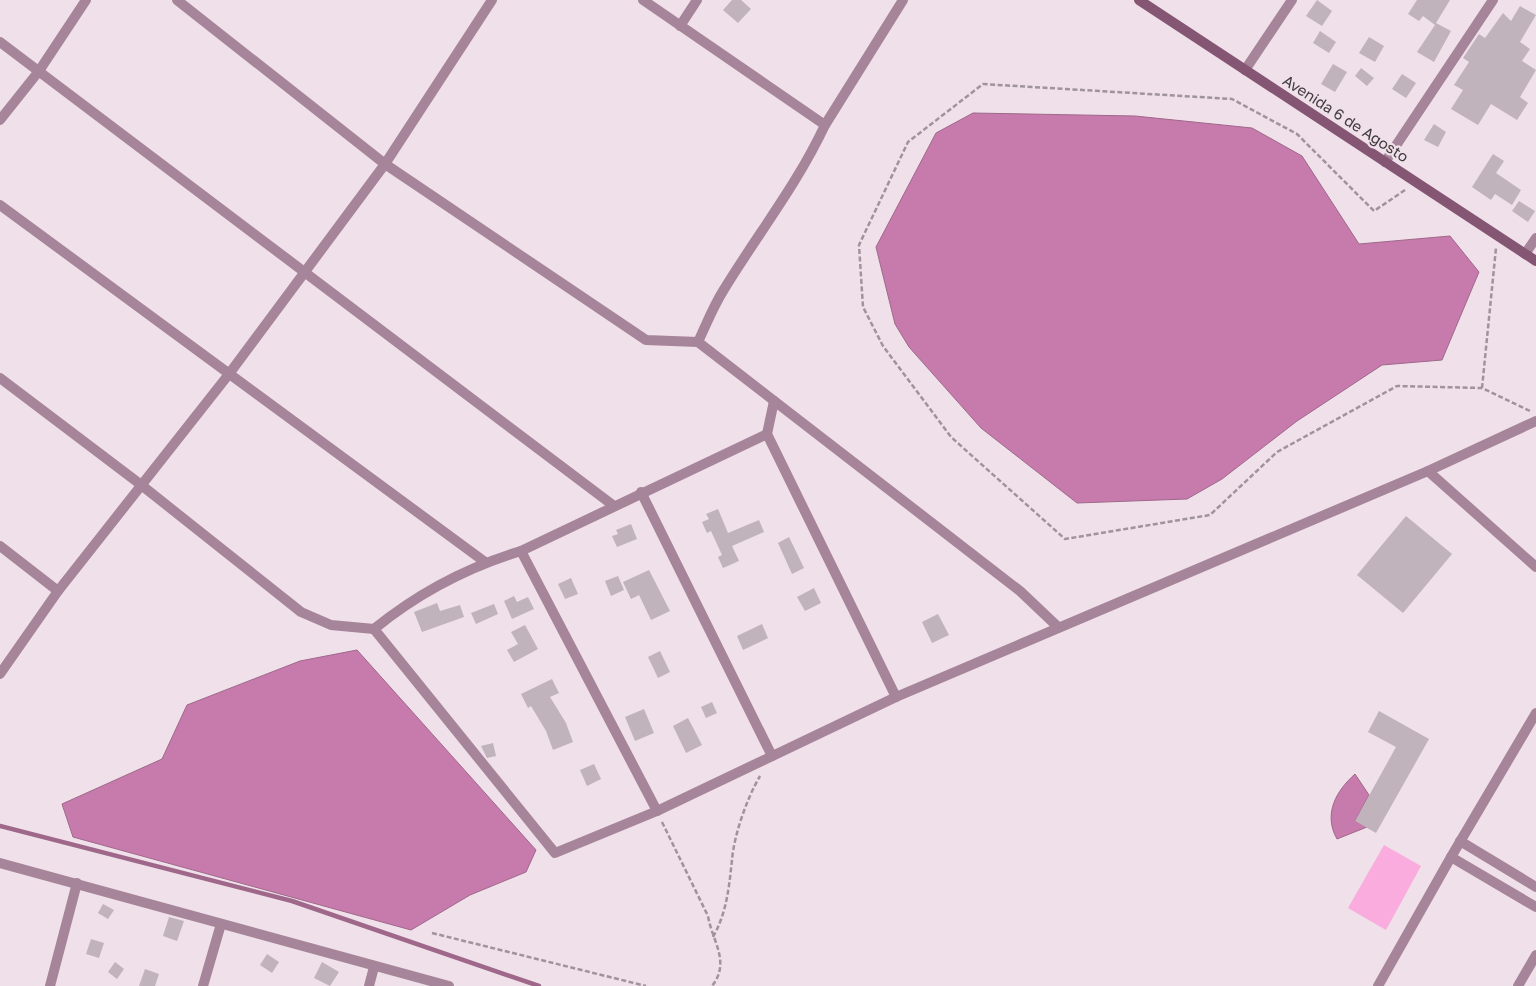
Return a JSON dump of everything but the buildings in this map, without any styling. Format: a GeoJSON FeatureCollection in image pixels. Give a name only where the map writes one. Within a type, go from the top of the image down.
{"type":"FeatureCollection","features":[{"type":"Feature","properties":{"kind":"street"},"geometry":{"type":"LineString","coordinates":[[0,120],[39,71],[86,0]]}},
{"type":"Feature","properties":{"kind":"street"},"geometry":{"type":"LineString","coordinates":[[177,0],[385,164],[646,340],[698,342],[1020,591],[1058,628]]}},
{"type":"Feature","properties":{"kind":"street"},"geometry":{"type":"LineString","coordinates":[[0,674],[58,591],[140,484],[229,374],[385,164],[492,0]]}},
{"type":"Feature","properties":{"kind":"street"},"geometry":{"type":"LineString","coordinates":[[643,0],[825,125]]}},
{"type":"Feature","properties":{"kind":"street"},"geometry":{"type":"LineString","coordinates":[[680,26],[696,0]]}},
{"type":"Feature","properties":{"kind":"street"},"geometry":{"type":"LineString","coordinates":[[698,342],[722,292],[777,211],[825,125],[903,0]]}},
{"type":"Feature","properties":{"kind":"street","name":"Avenida 6 de Agosto"},"geometry":{"type":"LineString","coordinates":[[1139,0],[1536,261]]}},
{"type":"Feature","properties":{"kind":"street"},"geometry":{"type":"LineString","coordinates":[[1245,70],[1292,0]]}},
{"type":"Feature","properties":{"kind":"street"},"geometry":{"type":"LineString","coordinates":[[1385,162],[1493,0]]}},
{"type":"Feature","properties":{"kind":"street"},"geometry":{"type":"LineString","coordinates":[[0,42],[614,506]]}},
{"type":"Feature","properties":{"kind":"street"},"geometry":{"type":"LineString","coordinates":[[0,205],[485,562]]}},
{"type":"Feature","properties":{"kind":"street"},"geometry":{"type":"LineString","coordinates":[[1525,254],[1536,238]]}},
{"type":"Feature","properties":{"kind":"street"},"geometry":{"type":"LineString","coordinates":[[0,378],[140,484],[301,612],[331,625],[374,629],[401,607],[485,562],[521,550],[767,434]]}},
{"type":"Feature","properties":{"kind":"street"},"geometry":{"type":"LineString","coordinates":[[774,401],[767,434],[896,698]]}},
{"type":"Feature","properties":{"kind":"street"},"geometry":{"type":"LineString","coordinates":[[374,629],[554,853],[657,811],[896,698],[1428,471],[1536,421]]}},
{"type":"Feature","properties":{"kind":"street"},"geometry":{"type":"LineString","coordinates":[[1428,471],[1536,567]]}},
{"type":"Feature","properties":{"kind":"street"},"geometry":{"type":"LineString","coordinates":[[641,492],[772,756]]}},
{"type":"Feature","properties":{"kind":"street"},"geometry":{"type":"LineString","coordinates":[[0,546],[58,591]]}},
{"type":"Feature","properties":{"kind":"street"},"geometry":{"type":"LineString","coordinates":[[521,550],[657,811]]}},
{"type":"Feature","properties":{"kind":"street"},"geometry":{"type":"LineString","coordinates":[[1378,986],[1460,841],[1536,713]]}},
{"type":"Feature","properties":{"kind":"street"},"geometry":{"type":"LineString","coordinates":[[1460,841],[1536,887]]}},
{"type":"Feature","properties":{"kind":"street"},"geometry":{"type":"LineString","coordinates":[[1451,857],[1536,907]]}},
{"type":"Feature","properties":{"kind":"street"},"geometry":{"type":"LineString","coordinates":[[0,863],[449,986]]}},
{"type":"Feature","properties":{"kind":"street"},"geometry":{"type":"LineString","coordinates":[[50,986],[77,883]]}},
{"type":"Feature","properties":{"kind":"street"},"geometry":{"type":"LineString","coordinates":[[203,986],[221,924]]}},
{"type":"Feature","properties":{"kind":"street"},"geometry":{"type":"LineString","coordinates":[[1518,986],[1536,956]]}},
{"type":"Feature","properties":{"kind":"street"},"geometry":{"type":"LineString","coordinates":[[369,986],[374,967]]}},
{"type":"Feature","properties":{"kind":"path"},"geometry":{"type":"LineString","coordinates":[[1416,182],[1374,211],[1297,134],[1232,99],[983,84],[908,142],[859,245],[863,307],[883,346],[951,437],[1065,539],[1210,515],[1277,452],[1397,386],[1482,388],[1536,413]]}},
{"type":"Feature","properties":{"kind":"path"},"geometry":{"type":"LineString","coordinates":[[1482,388],[1497,236]]}},
{"type":"Feature","properties":{"kind":"path"},"geometry":{"type":"LineString","coordinates":[[713,937],[722,921],[726,905],[736,837],[754,786],[772,756]]}},
{"type":"Feature","properties":{"kind":"path"},"geometry":{"type":"LineString","coordinates":[[657,811],[708,916],[713,937],[720,952],[720,976],[712,986]]}},
{"type":"Feature","properties":{"kind":"path"},"geometry":{"type":"LineString","coordinates":[[432,933],[646,986]]}},
{"type":"Feature","properties":{"kind":"shaded area"},"geometry":{"type":"Polygon","coordinates":[[[973,113],[1135,116],[1252,128],[1302,156],[1359,244],[1450,236],[1479,272],[1442,360],[1382,365],[1297,421],[1222,479],[1187,499],[1077,503],[981,428],[909,347],[895,324],[876,247],[936,133],[973,113]]]}},
{"type":"Feature","properties":{"kind":"shaded area"},"geometry":{"type":"Polygon","coordinates":[[[357,650],[536,850],[526,872],[470,895],[411,930],[73,837],[62,804],[162,759],[187,705],[300,661],[357,650]]]}},
{"type":"Feature","properties":{"kind":"shaded area"},"geometry":{"type":"Polygon","coordinates":[[[1355,774],[1369,795],[1355,821],[1367,827],[1337,839],[1331,821],[1334,804],[1337,795],[1355,774]]]}},
{"type":"Feature","properties":{"kind":"shaded area"},"geometry":{"type":"Polygon","coordinates":[[[1384,845],[1421,866],[1386,930],[1348,908],[1384,845]]]}},
{"type":"Feature","properties":{"kind":"waterway"},"geometry":{"type":"LineString","coordinates":[[0,826],[292,901],[539,986]]}}]}
